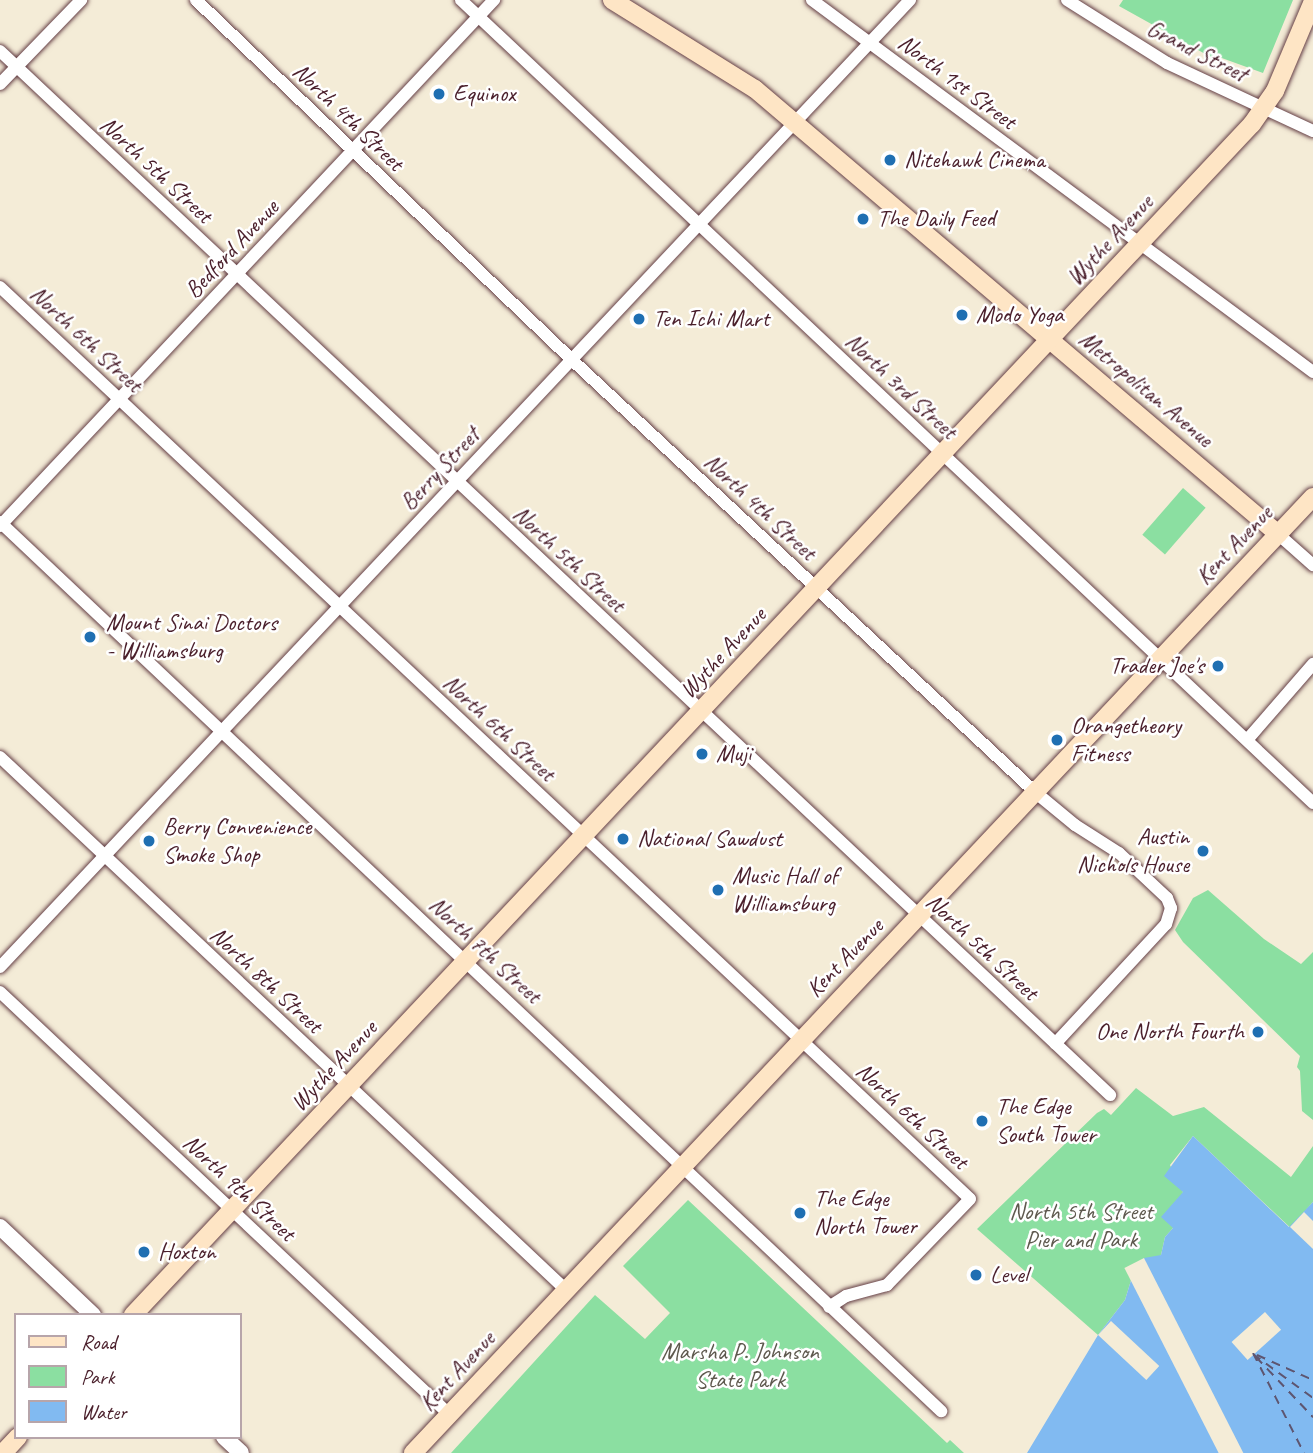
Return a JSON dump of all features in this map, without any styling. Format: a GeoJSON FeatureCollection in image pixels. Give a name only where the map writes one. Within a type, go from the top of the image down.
{"type":"FeatureCollection","features":[{"type":"Feature","properties":{"kind":"main road","name":"Metropolitan Avenue"},"geometry":{"type":"LineString","coordinates":[[612,0],[755,89],[1278,534]]}},
{"type":"Feature","properties":{"kind":"main road","name":"Wythe Avenue"},"geometry":{"type":"LineString","coordinates":[[135,1313],[1140,244],[1264,108],[1275,91],[1313,1]]}},
{"type":"Feature","properties":{"kind":"main road","name":"Kent Avenue"},"geometry":{"type":"LineString","coordinates":[[414,1453],[1313,497]]}},
{"type":"Feature","properties":{"kind":"main road"},"geometry":{"type":"LineString","coordinates":[[3,1453],[16,1439]]}},
{"type":"Feature","properties":{"kind":"street"},"geometry":{"type":"LineString","coordinates":[[0,84],[80,0]]}},
{"type":"Feature","properties":{"kind":"street","name":"North 4th Street"},"geometry":{"type":"LineString","coordinates":[[197,0],[571,359],[1035,792],[1075,825],[1119,853],[1165,896],[1171,908],[1168,919],[1159,932],[1055,1044]]}},
{"type":"Feature","properties":{"kind":"street","name":"North 3rd Street"},"geometry":{"type":"LineString","coordinates":[[461,0],[1313,803]]}},
{"type":"Feature","properties":{"kind":"street","name":"Bedford Avenue"},"geometry":{"type":"LineString","coordinates":[[1,524],[494,0]]}},
{"type":"Feature","properties":{"kind":"street","name":"North 1st Street"},"geometry":{"type":"LineString","coordinates":[[812,0],[1313,372]]}},
{"type":"Feature","properties":{"kind":"street","name":"Berry Street"},"geometry":{"type":"LineString","coordinates":[[0,967],[910,0]]}},
{"type":"Feature","properties":{"kind":"street","name":"Grand Street"},"geometry":{"type":"LineString","coordinates":[[1067,0],[1167,63],[1313,131]]}},
{"type":"Feature","properties":{"kind":"street","name":"North 5th Street"},"geometry":{"type":"LineString","coordinates":[[0,51],[1110,1095]]}},
{"type":"Feature","properties":{"kind":"street","name":"North 6th Street"},"geometry":{"type":"LineString","coordinates":[[0,287],[970,1199],[887,1285],[846,1296],[830,1307]]}},
{"type":"Feature","properties":{"kind":"street","name":"North 7th Street"},"geometry":{"type":"LineString","coordinates":[[1,524],[941,1411]]}},
{"type":"Feature","properties":{"kind":"street","name":"Metropolitan Avenue"},"geometry":{"type":"LineString","coordinates":[[1278,534],[1313,565]]}},
{"type":"Feature","properties":{"kind":"street"},"geometry":{"type":"LineString","coordinates":[[1247,740],[1313,664]]}},
{"type":"Feature","properties":{"kind":"street","name":"North 8th Street"},"geometry":{"type":"LineString","coordinates":[[0,757],[566,1290]]}},
{"type":"Feature","properties":{"kind":"street","name":"North 9th Street"},"geometry":{"type":"LineString","coordinates":[[0,992],[450,1415]]}},
{"type":"Feature","properties":{"kind":"street"},"geometry":{"type":"LineString","coordinates":[[0,1227],[91,1313]]}},
{"type":"Feature","properties":{"kind":"street"},"geometry":{"type":"LineString","coordinates":[[226,1439],[240,1453]]}},
{"type":"Feature","properties":{"kind":"green space"},"geometry":{"type":"Polygon","coordinates":[[[1123,0],[1293,0],[1263,73],[1219,57],[1216,60],[1119,6],[1123,0]]]}},
{"type":"Feature","properties":{"kind":"green space"},"geometry":{"type":"Polygon","coordinates":[[[1183,488],[1206,508],[1165,554],[1142,535],[1183,488]]]}},
{"type":"Feature","properties":{"kind":"green space"},"geometry":{"type":"Polygon","coordinates":[[[1208,890],[1264,939],[1301,964],[1313,952],[1313,1120],[1302,1111],[1300,1071],[1297,1067],[1300,1056],[1183,942],[1175,930],[1193,898],[1208,890]]]}},
{"type":"Feature","properties":{"kind":"green space","name":"North 5th Street Pier and Park"},"geometry":{"type":"Polygon","coordinates":[[[1136,1088],[1173,1116],[1204,1107],[1291,1177],[1313,1146],[1313,1202],[1304,1212],[1313,1249],[1193,1136],[1170,1165],[1183,1192],[1173,1228],[1165,1237],[1161,1255],[1132,1277],[1125,1300],[1098,1335],[977,1229],[1097,1113],[1104,1109],[1111,1115],[1136,1088]]]}},
{"type":"Feature","properties":{"kind":"green space","name":"Marsha P. Johnson State Park"},"geometry":{"type":"Polygon","coordinates":[[[688,1200],[947,1443],[950,1440],[964,1453],[451,1453],[595,1295],[645,1339],[670,1313],[623,1266],[688,1200]]]}},
{"type":"Feature","properties":{"kind":"water"},"geometry":{"type":"Polygon","coordinates":[[[1193,1136],[1289,1227],[1313,1202],[1313,1453],[1027,1453],[1098,1335],[1125,1300],[1132,1277],[1144,1258],[1161,1255],[1165,1237],[1173,1228],[1161,1217],[1183,1192],[1164,1176],[1193,1136]]]}},
{"type":"Feature","properties":{"kind":"pier"},"geometry":{"type":"Polygon","coordinates":[[[1304,1212],[1313,1221],[1313,1249],[1290,1227],[1304,1212]]]}},
{"type":"Feature","properties":{"kind":"pier"},"geometry":{"type":"Polygon","coordinates":[[[1144,1258],[1243,1453],[1219,1453],[1124,1268],[1144,1258]]]}},
{"type":"Feature","properties":{"kind":"pier"},"geometry":{"type":"Polygon","coordinates":[[[1265,1312],[1281,1330],[1248,1360],[1232,1342],[1265,1312]]]}},
{"type":"Feature","properties":{"kind":"pier"},"geometry":{"type":"Polygon","coordinates":[[[1111,1321],[1159,1366],[1146,1380],[1098,1335],[1111,1321]]]}},
{"type":"Feature","properties":{"kind":"ferry route"},"geometry":{"type":"LineString","coordinates":[[1253,1353],[1304,1453]]}},
{"type":"Feature","properties":{"kind":"ferry route"},"geometry":{"type":"LineString","coordinates":[[1253,1354],[1313,1398]]}},
{"type":"Feature","properties":{"kind":"ferry route"},"geometry":{"type":"LineString","coordinates":[[1257,1355],[1313,1380]]}},
{"type":"Feature","properties":{"kind":"ferry route"},"geometry":{"type":"LineString","coordinates":[[1256,1357],[1313,1417]]}},
{"type":"Feature","properties":{"kind":"place","name":"Equinox"},"geometry":{"type":"Point","coordinates":[439,94]}},
{"type":"Feature","properties":{"kind":"place","name":"Nitehawk Cinema"},"geometry":{"type":"Point","coordinates":[890,160]}},
{"type":"Feature","properties":{"kind":"place","name":"The Daily Feed"},"geometry":{"type":"Point","coordinates":[863,219]}},
{"type":"Feature","properties":{"kind":"place","name":"Modo Yoga"},"geometry":{"type":"Point","coordinates":[962,315]}},
{"type":"Feature","properties":{"kind":"place","name":"Ten Ichi Mart"},"geometry":{"type":"Point","coordinates":[639,319]}},
{"type":"Feature","properties":{"kind":"place","name":"Mount Sinai Doctors - Williamsburg"},"geometry":{"type":"Point","coordinates":[90,637]}},
{"type":"Feature","properties":{"kind":"place","name":"Trader Joe's"},"geometry":{"type":"Point","coordinates":[1218,666]}},
{"type":"Feature","properties":{"kind":"place","name":"Orangetheory Fitness"},"geometry":{"type":"Point","coordinates":[1057,740]}},
{"type":"Feature","properties":{"kind":"place","name":"Muji"},"geometry":{"type":"Point","coordinates":[702,754]}},
{"type":"Feature","properties":{"kind":"place","name":"National Sawdust"},"geometry":{"type":"Point","coordinates":[623,839]}},
{"type":"Feature","properties":{"kind":"place","name":"Berry Convenience Smoke Shop"},"geometry":{"type":"Point","coordinates":[149,841]}},
{"type":"Feature","properties":{"kind":"place","name":"Austin Nichols House"},"geometry":{"type":"Point","coordinates":[1203,851]}},
{"type":"Feature","properties":{"kind":"place","name":"Music Hall of Williamsburg"},"geometry":{"type":"Point","coordinates":[718,890]}},
{"type":"Feature","properties":{"kind":"place","name":"One North Fourth"},"geometry":{"type":"Point","coordinates":[1258,1032]}},
{"type":"Feature","properties":{"kind":"place","name":"The Edge South Tower"},"geometry":{"type":"Point","coordinates":[982,1121]}},
{"type":"Feature","properties":{"kind":"place","name":"The Edge North Tower"},"geometry":{"type":"Point","coordinates":[800,1213]}},
{"type":"Feature","properties":{"kind":"place","name":"Hoxton"},"geometry":{"type":"Point","coordinates":[144,1252]}},
{"type":"Feature","properties":{"kind":"place","name":"Level"},"geometry":{"type":"Point","coordinates":[976,1275]}}]}
